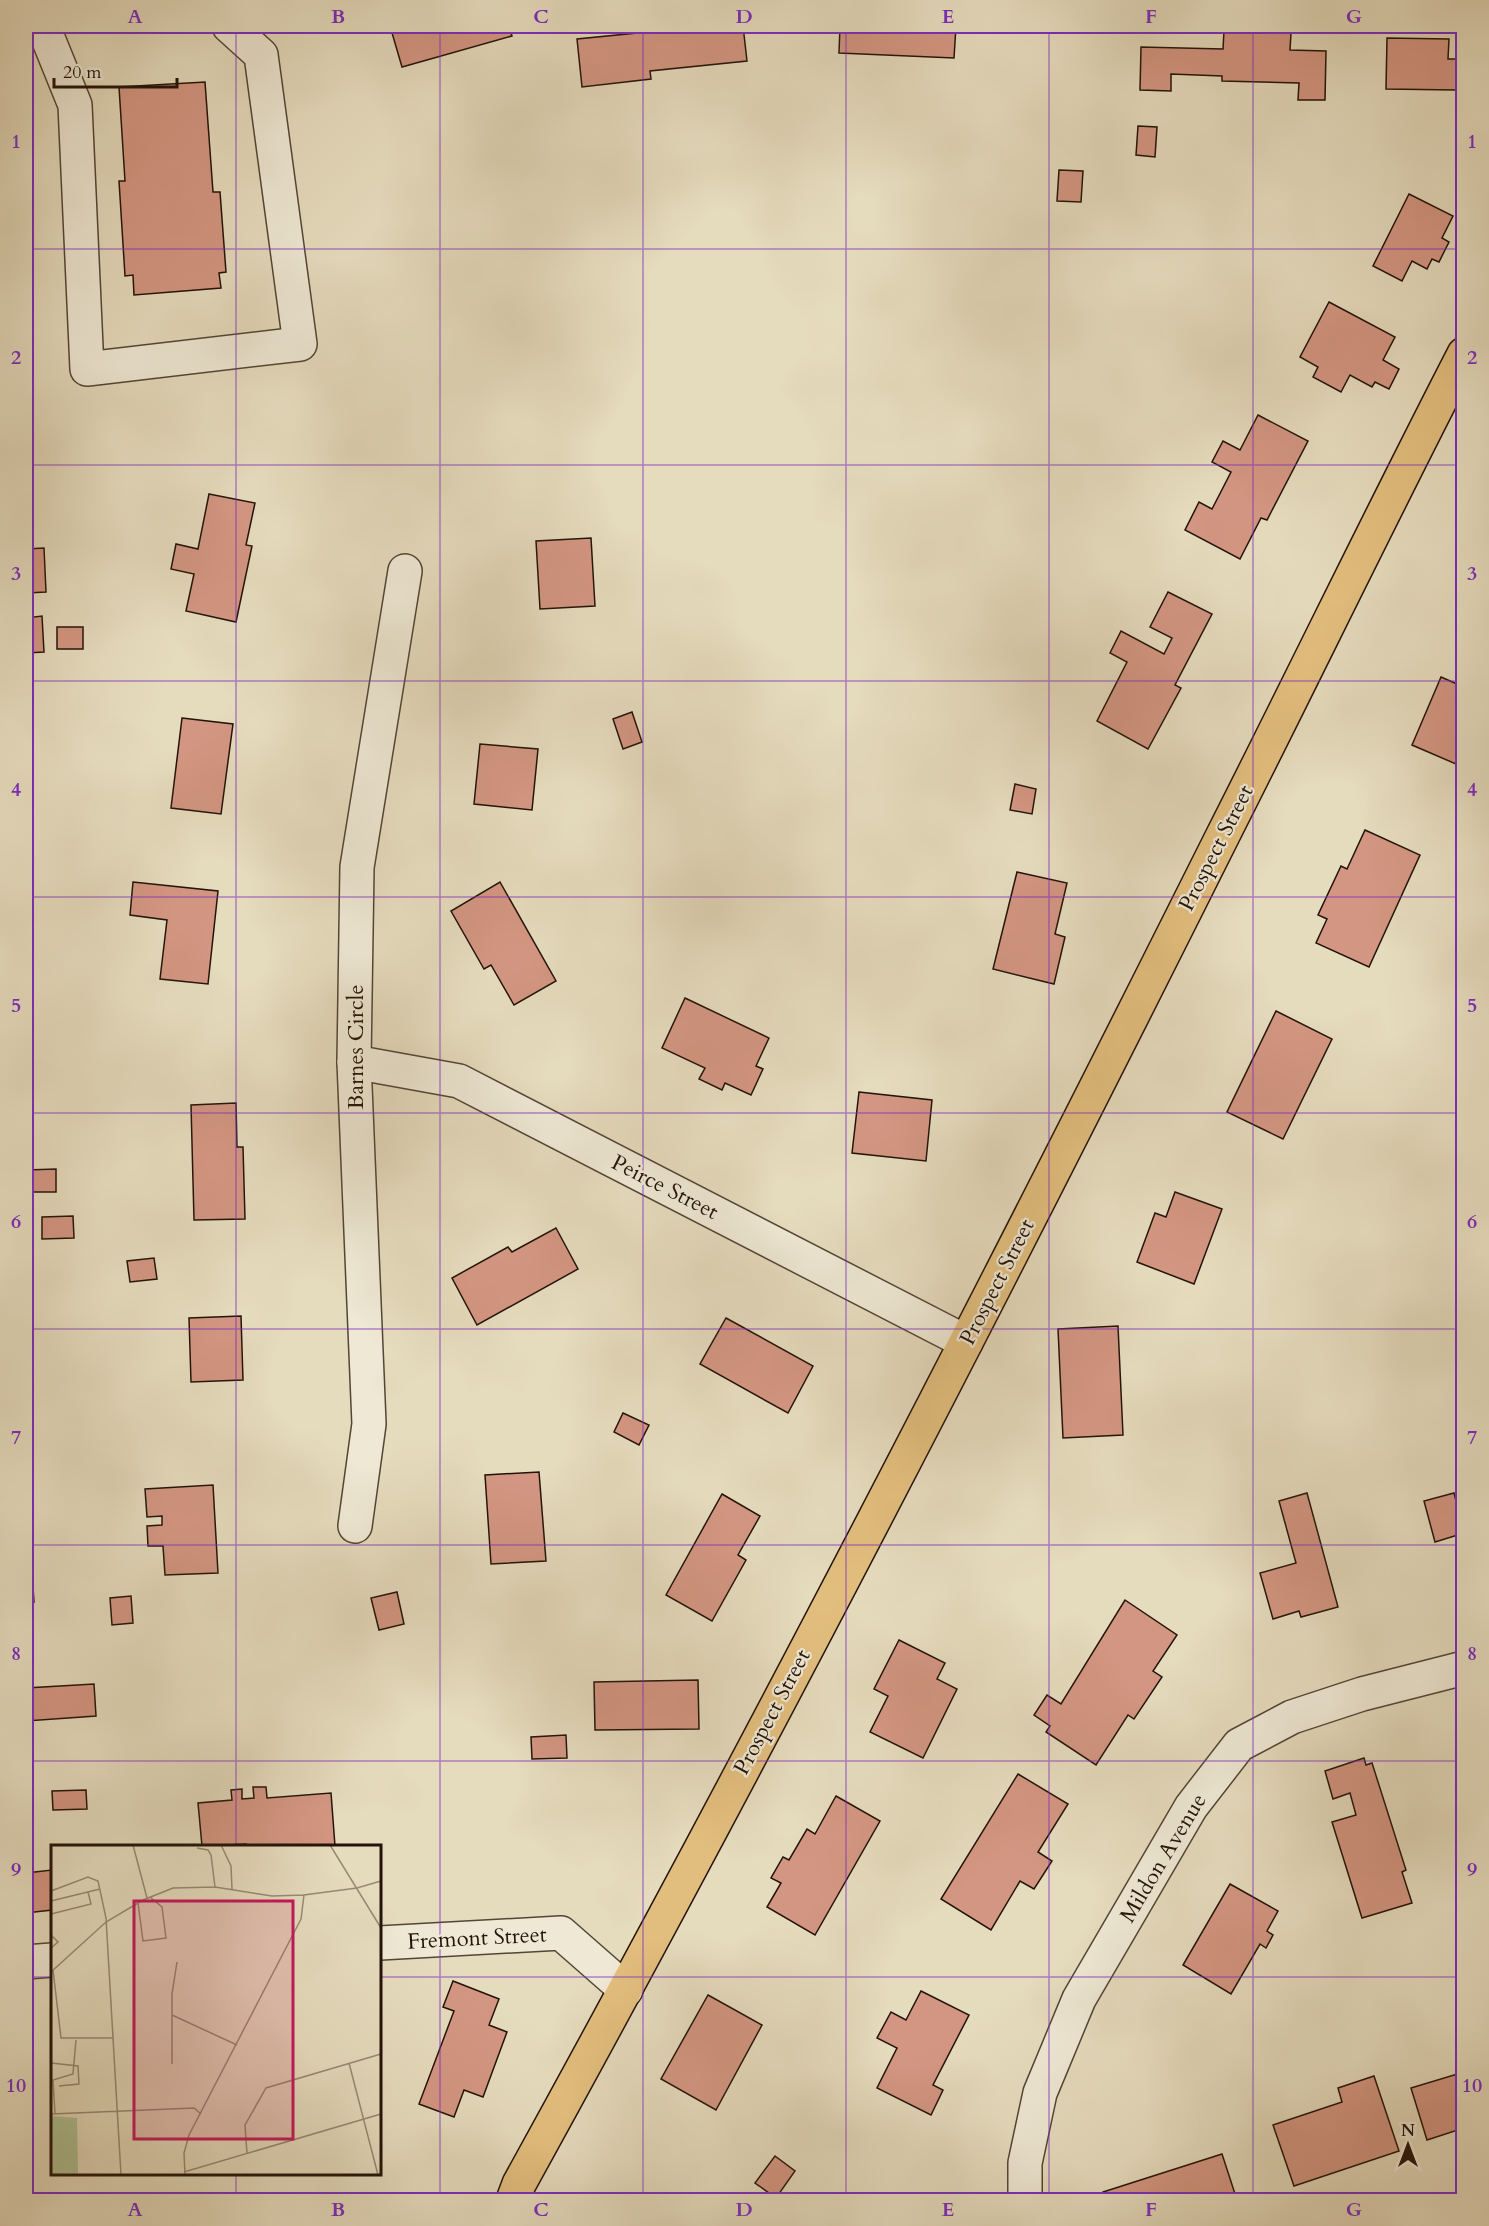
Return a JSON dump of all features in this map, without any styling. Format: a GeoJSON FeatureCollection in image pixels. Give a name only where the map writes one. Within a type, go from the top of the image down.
{"type":"FeatureCollection","features":[{"type":"Feature","properties":{"kind":"main road","name":"Prospect Street"},"geometry":{"type":"LineString","coordinates":[[513,2200],[519,2184],[626,1990],[966,1342],[1464,354]]}},
{"type":"Feature","properties":{"kind":"street"},"geometry":{"type":"LineString","coordinates":[[43,26],[75,105],[87,369],[300,344],[261,54],[229,26]]}},
{"type":"Feature","properties":{"kind":"street","name":"Barnes Circle"},"geometry":{"type":"LineString","coordinates":[[355,1526],[369,1424],[354,1062],[357,867],[405,571]]}},
{"type":"Feature","properties":{"kind":"street","name":"Peirce Street"},"geometry":{"type":"LineString","coordinates":[[354,1062],[459,1081],[966,1342]]}},
{"type":"Feature","properties":{"kind":"street","name":"Mildon Avenue"},"geometry":{"type":"LineString","coordinates":[[1025,2200],[1025,2163],[1040,2093],[1079,1999],[1191,1807],[1239,1745],[1292,1717],[1362,1694],[1464,1668]]}},
{"type":"Feature","properties":{"kind":"street","name":"Fremont Street"},"geometry":{"type":"LineString","coordinates":[[381,1943],[561,1933],[626,1990]]}},
{"type":"Feature","properties":{"kind":"street"},"geometry":{"type":"LineString","coordinates":[[26,1962],[51,1960]]}},
{"type":"Feature","properties":{"kind":"building"},"geometry":{"type":"Polygon","coordinates":[[[390,26],[509,26],[512,36],[402,67],[390,26]]]}},
{"type":"Feature","properties":{"kind":"building"},"geometry":{"type":"Polygon","coordinates":[[[636,26],[743,26],[747,61],[650,71],[651,79],[582,87],[577,39],[637,33],[636,26]]]}},
{"type":"Feature","properties":{"kind":"building"},"geometry":{"type":"Polygon","coordinates":[[[840,26],[956,26],[954,58],[839,53],[840,26]]]}},
{"type":"Feature","properties":{"kind":"building"},"geometry":{"type":"Polygon","coordinates":[[[1249,26],[1270,26],[1269,32],[1291,33],[1290,50],[1326,51],[1325,100],[1298,100],[1299,83],[1222,81],[1222,76],[1171,74],[1171,91],[1140,90],[1141,47],[1223,49],[1224,31],[1249,31],[1249,26]]]}},
{"type":"Feature","properties":{"kind":"building"},"geometry":{"type":"Polygon","coordinates":[[[1387,38],[1449,39],[1448,59],[1464,59],[1464,101],[1456,101],[1456,90],[1386,89],[1387,38]]]}},
{"type":"Feature","properties":{"kind":"building"},"geometry":{"type":"Polygon","coordinates":[[[205,82],[213,192],[220,192],[226,272],[219,273],[221,288],[134,295],[133,275],[125,276],[119,181],[125,181],[119,87],[205,82]]]}},
{"type":"Feature","properties":{"kind":"building"},"geometry":{"type":"Polygon","coordinates":[[[1138,126],[1157,127],[1155,157],[1136,155],[1138,126]]]}},
{"type":"Feature","properties":{"kind":"building"},"geometry":{"type":"Polygon","coordinates":[[[1059,170],[1083,171],[1081,202],[1057,201],[1059,170]]]}},
{"type":"Feature","properties":{"kind":"building"},"geometry":{"type":"Polygon","coordinates":[[[1409,194],[1453,216],[1442,238],[1449,242],[1439,262],[1432,259],[1427,269],[1412,261],[1402,281],[1373,266],[1409,194]]]}},
{"type":"Feature","properties":{"kind":"building"},"geometry":{"type":"Polygon","coordinates":[[[1329,302],[1395,337],[1383,360],[1399,369],[1389,389],[1375,382],[1372,387],[1350,375],[1341,392],[1313,377],[1318,367],[1300,357],[1329,302]]]}},
{"type":"Feature","properties":{"kind":"building"},"geometry":{"type":"Polygon","coordinates":[[[1258,415],[1308,441],[1267,520],[1261,518],[1240,559],[1185,530],[1199,502],[1212,509],[1231,472],[1212,462],[1223,441],[1240,450],[1258,415]]]}},
{"type":"Feature","properties":{"kind":"building"},"geometry":{"type":"Polygon","coordinates":[[[209,494],[255,503],[246,545],[252,546],[236,622],[186,611],[194,574],[171,569],[176,544],[198,549],[209,494]]]}},
{"type":"Feature","properties":{"kind":"building"},"geometry":{"type":"Polygon","coordinates":[[[591,538],[595,606],[540,609],[536,541],[591,538]]]}},
{"type":"Feature","properties":{"kind":"building"},"geometry":{"type":"Polygon","coordinates":[[[44,548],[46,592],[26,593],[26,549],[44,548]]]}},
{"type":"Feature","properties":{"kind":"building"},"geometry":{"type":"Polygon","coordinates":[[[1168,592],[1212,614],[1175,685],[1181,688],[1148,749],[1097,721],[1127,662],[1110,653],[1121,631],[1164,654],[1172,638],[1150,627],[1168,592]]]}},
{"type":"Feature","properties":{"kind":"building"},"geometry":{"type":"Polygon","coordinates":[[[42,616],[44,652],[26,653],[26,618],[42,616]]]}},
{"type":"Feature","properties":{"kind":"building"},"geometry":{"type":"Polygon","coordinates":[[[57,627],[83,627],[83,649],[57,649],[57,627]]]}},
{"type":"Feature","properties":{"kind":"building"},"geometry":{"type":"Polygon","coordinates":[[[1441,677],[1464,687],[1463,767],[1412,745],[1441,677]]]}},
{"type":"Feature","properties":{"kind":"building"},"geometry":{"type":"Polygon","coordinates":[[[632,712],[642,742],[623,749],[613,719],[632,712]]]}},
{"type":"Feature","properties":{"kind":"building"},"geometry":{"type":"Polygon","coordinates":[[[182,718],[233,724],[221,814],[171,808],[182,718]]]}},
{"type":"Feature","properties":{"kind":"building"},"geometry":{"type":"Polygon","coordinates":[[[480,744],[538,749],[532,810],[474,804],[480,744]]]}},
{"type":"Feature","properties":{"kind":"building"},"geometry":{"type":"Polygon","coordinates":[[[1015,784],[1036,789],[1032,814],[1010,810],[1015,784]]]}},
{"type":"Feature","properties":{"kind":"building"},"geometry":{"type":"Polygon","coordinates":[[[1365,830],[1420,855],[1369,967],[1316,943],[1327,919],[1318,915],[1341,866],[1347,869],[1365,830]]]}},
{"type":"Feature","properties":{"kind":"building"},"geometry":{"type":"Polygon","coordinates":[[[1017,872],[1067,883],[1055,934],[1065,937],[1054,984],[993,969],[1017,872]]]}},
{"type":"Feature","properties":{"kind":"building"},"geometry":{"type":"Polygon","coordinates":[[[133,882],[218,891],[208,984],[160,979],[167,920],[130,915],[133,882]]]}},
{"type":"Feature","properties":{"kind":"building"},"geometry":{"type":"Polygon","coordinates":[[[500,882],[556,981],[514,1005],[491,965],[484,969],[451,911],[500,882]]]}},
{"type":"Feature","properties":{"kind":"building"},"geometry":{"type":"Polygon","coordinates":[[[685,998],[769,1038],[756,1066],[763,1069],[751,1095],[725,1083],[722,1090],[699,1079],[705,1068],[662,1048],[685,998]]]}},
{"type":"Feature","properties":{"kind":"building"},"geometry":{"type":"Polygon","coordinates":[[[1276,1011],[1332,1039],[1283,1139],[1227,1112],[1276,1011]]]}},
{"type":"Feature","properties":{"kind":"building"},"geometry":{"type":"Polygon","coordinates":[[[859,1092],[932,1100],[926,1161],[852,1153],[859,1092]]]}},
{"type":"Feature","properties":{"kind":"building"},"geometry":{"type":"Polygon","coordinates":[[[236,1103],[237,1147],[243,1147],[245,1219],[194,1220],[191,1105],[236,1103]]]}},
{"type":"Feature","properties":{"kind":"building"},"geometry":{"type":"Polygon","coordinates":[[[56,1169],[56,1192],[26,1192],[26,1170],[56,1169]]]}},
{"type":"Feature","properties":{"kind":"building"},"geometry":{"type":"Polygon","coordinates":[[[1175,1192],[1222,1209],[1194,1284],[1137,1262],[1155,1213],[1166,1217],[1175,1192]]]}},
{"type":"Feature","properties":{"kind":"building"},"geometry":{"type":"Polygon","coordinates":[[[73,1216],[74,1238],[42,1239],[42,1217],[73,1216]]]}},
{"type":"Feature","properties":{"kind":"building"},"geometry":{"type":"Polygon","coordinates":[[[556,1228],[578,1269],[477,1325],[452,1278],[508,1247],[512,1252],[556,1228]]]}},
{"type":"Feature","properties":{"kind":"building"},"geometry":{"type":"Polygon","coordinates":[[[154,1258],[157,1279],[130,1282],[127,1261],[154,1258]]]}},
{"type":"Feature","properties":{"kind":"building"},"geometry":{"type":"Polygon","coordinates":[[[241,1316],[243,1380],[191,1382],[189,1318],[241,1316]]]}},
{"type":"Feature","properties":{"kind":"building"},"geometry":{"type":"Polygon","coordinates":[[[726,1318],[813,1366],[788,1413],[700,1364],[726,1318]]]}},
{"type":"Feature","properties":{"kind":"building"},"geometry":{"type":"Polygon","coordinates":[[[1118,1326],[1123,1435],[1063,1438],[1058,1329],[1118,1326]]]}},
{"type":"Feature","properties":{"kind":"building"},"geometry":{"type":"Polygon","coordinates":[[[623,1413],[649,1425],[639,1445],[614,1432],[623,1413]]]}},
{"type":"Feature","properties":{"kind":"building"},"geometry":{"type":"Polygon","coordinates":[[[539,1472],[546,1561],[491,1564],[485,1475],[539,1472]]]}},
{"type":"Feature","properties":{"kind":"building"},"geometry":{"type":"Polygon","coordinates":[[[213,1485],[218,1573],[165,1575],[163,1546],[148,1546],[147,1526],[162,1525],[162,1516],[147,1517],[145,1489],[213,1485]]]}},
{"type":"Feature","properties":{"kind":"building"},"geometry":{"type":"Polygon","coordinates":[[[1307,1493],[1338,1607],[1301,1617],[1299,1611],[1273,1619],[1260,1573],[1296,1563],[1279,1501],[1307,1493]]]}},
{"type":"Feature","properties":{"kind":"building"},"geometry":{"type":"Polygon","coordinates":[[[1454,1493],[1459,1513],[1464,1512],[1464,1526],[1459,1527],[1461,1534],[1435,1542],[1424,1501],[1454,1493]]]}},
{"type":"Feature","properties":{"kind":"building"},"geometry":{"type":"Polygon","coordinates":[[[722,1494],[760,1516],[738,1555],[746,1560],[712,1621],[666,1595],[722,1494]]]}},
{"type":"Feature","properties":{"kind":"building"},"geometry":{"type":"Polygon","coordinates":[[[26,1572],[32,1572],[34,1602],[26,1603],[26,1572]]]}},
{"type":"Feature","properties":{"kind":"building"},"geometry":{"type":"Polygon","coordinates":[[[397,1592],[404,1624],[379,1630],[371,1598],[397,1592]]]}},
{"type":"Feature","properties":{"kind":"building"},"geometry":{"type":"Polygon","coordinates":[[[131,1596],[133,1623],[112,1625],[110,1598],[131,1596]]]}},
{"type":"Feature","properties":{"kind":"building"},"geometry":{"type":"Polygon","coordinates":[[[1125,1600],[1177,1635],[1153,1671],[1162,1677],[1134,1719],[1128,1715],[1096,1765],[1046,1732],[1050,1726],[1034,1715],[1047,1695],[1061,1704],[1125,1600]]]}},
{"type":"Feature","properties":{"kind":"building"},"geometry":{"type":"Polygon","coordinates":[[[899,1640],[945,1663],[937,1679],[957,1689],[923,1758],[870,1732],[888,1696],[874,1689],[899,1640]]]}},
{"type":"Feature","properties":{"kind":"building"},"geometry":{"type":"Polygon","coordinates":[[[698,1680],[699,1729],[595,1730],[594,1682],[698,1680]]]}},
{"type":"Feature","properties":{"kind":"building"},"geometry":{"type":"Polygon","coordinates":[[[94,1684],[96,1716],[26,1721],[26,1688],[94,1684]]]}},
{"type":"Feature","properties":{"kind":"building"},"geometry":{"type":"Polygon","coordinates":[[[566,1735],[567,1758],[532,1759],[531,1737],[566,1735]]]}},
{"type":"Feature","properties":{"kind":"building"},"geometry":{"type":"Polygon","coordinates":[[[1364,1758],[1366,1765],[1372,1763],[1406,1870],[1402,1872],[1412,1903],[1362,1918],[1332,1822],[1356,1815],[1350,1793],[1333,1799],[1325,1771],[1364,1758]]]}},
{"type":"Feature","properties":{"kind":"building"},"geometry":{"type":"Polygon","coordinates":[[[1018,1774],[1068,1804],[1038,1852],[1052,1861],[1034,1889],[1020,1881],[991,1930],[941,1899],[1018,1774]]]}},
{"type":"Feature","properties":{"kind":"building"},"geometry":{"type":"Polygon","coordinates":[[[253,1787],[266,1787],[267,1798],[331,1793],[335,1845],[202,1845],[198,1803],[232,1800],[231,1790],[242,1789],[242,1799],[254,1798],[253,1787]]]}},
{"type":"Feature","properties":{"kind":"building"},"geometry":{"type":"Polygon","coordinates":[[[86,1790],[87,1809],[53,1810],[52,1791],[86,1790]]]}},
{"type":"Feature","properties":{"kind":"building"},"geometry":{"type":"Polygon","coordinates":[[[836,1796],[880,1821],[815,1935],[767,1907],[781,1883],[771,1878],[783,1857],[789,1860],[807,1829],[815,1834],[836,1796]]]}},
{"type":"Feature","properties":{"kind":"building"},"geometry":{"type":"Polygon","coordinates":[[[51,1870],[51,1910],[26,1913],[26,1873],[51,1870]]]}},
{"type":"Feature","properties":{"kind":"building"},"geometry":{"type":"Polygon","coordinates":[[[1230,1884],[1278,1911],[1267,1931],[1273,1935],[1266,1948],[1260,1944],[1231,1994],[1183,1965],[1230,1884]]]}},
{"type":"Feature","properties":{"kind":"building"},"geometry":{"type":"Polygon","coordinates":[[[453,1981],[499,1999],[489,2025],[507,2032],[483,2097],[464,2090],[454,2117],[419,2104],[454,2011],[443,2007],[453,1981]]]}},
{"type":"Feature","properties":{"kind":"building"},"geometry":{"type":"Polygon","coordinates":[[[921,1991],[969,2015],[933,2085],[943,2090],[931,2115],[877,2088],[897,2048],[877,2038],[891,2012],[906,2020],[921,1991]]]}},
{"type":"Feature","properties":{"kind":"building"},"geometry":{"type":"Polygon","coordinates":[[[708,1995],[762,2025],[716,2110],[661,2079],[708,1995]]]}},
{"type":"Feature","properties":{"kind":"building"},"geometry":{"type":"Polygon","coordinates":[[[1464,2072],[1464,2128],[1427,2140],[1411,2088],[1464,2072]]]}},
{"type":"Feature","properties":{"kind":"building"},"geometry":{"type":"Polygon","coordinates":[[[1374,2076],[1399,2151],[1294,2186],[1273,2125],[1342,2102],[1338,2088],[1374,2076]]]}},
{"type":"Feature","properties":{"kind":"building"},"geometry":{"type":"Polygon","coordinates":[[[1222,2154],[1237,2200],[1106,2200],[1103,2192],[1222,2154]]]}},
{"type":"Feature","properties":{"kind":"building"},"geometry":{"type":"Polygon","coordinates":[[[775,2156],[795,2171],[776,2198],[755,2183],[775,2156]]]}},
{"type":"Feature","properties":{"kind":"building"},"geometry":{"type":"Polygon","coordinates":[[[939,2196],[940,2200],[922,2200],[939,2196]]]}}]}
